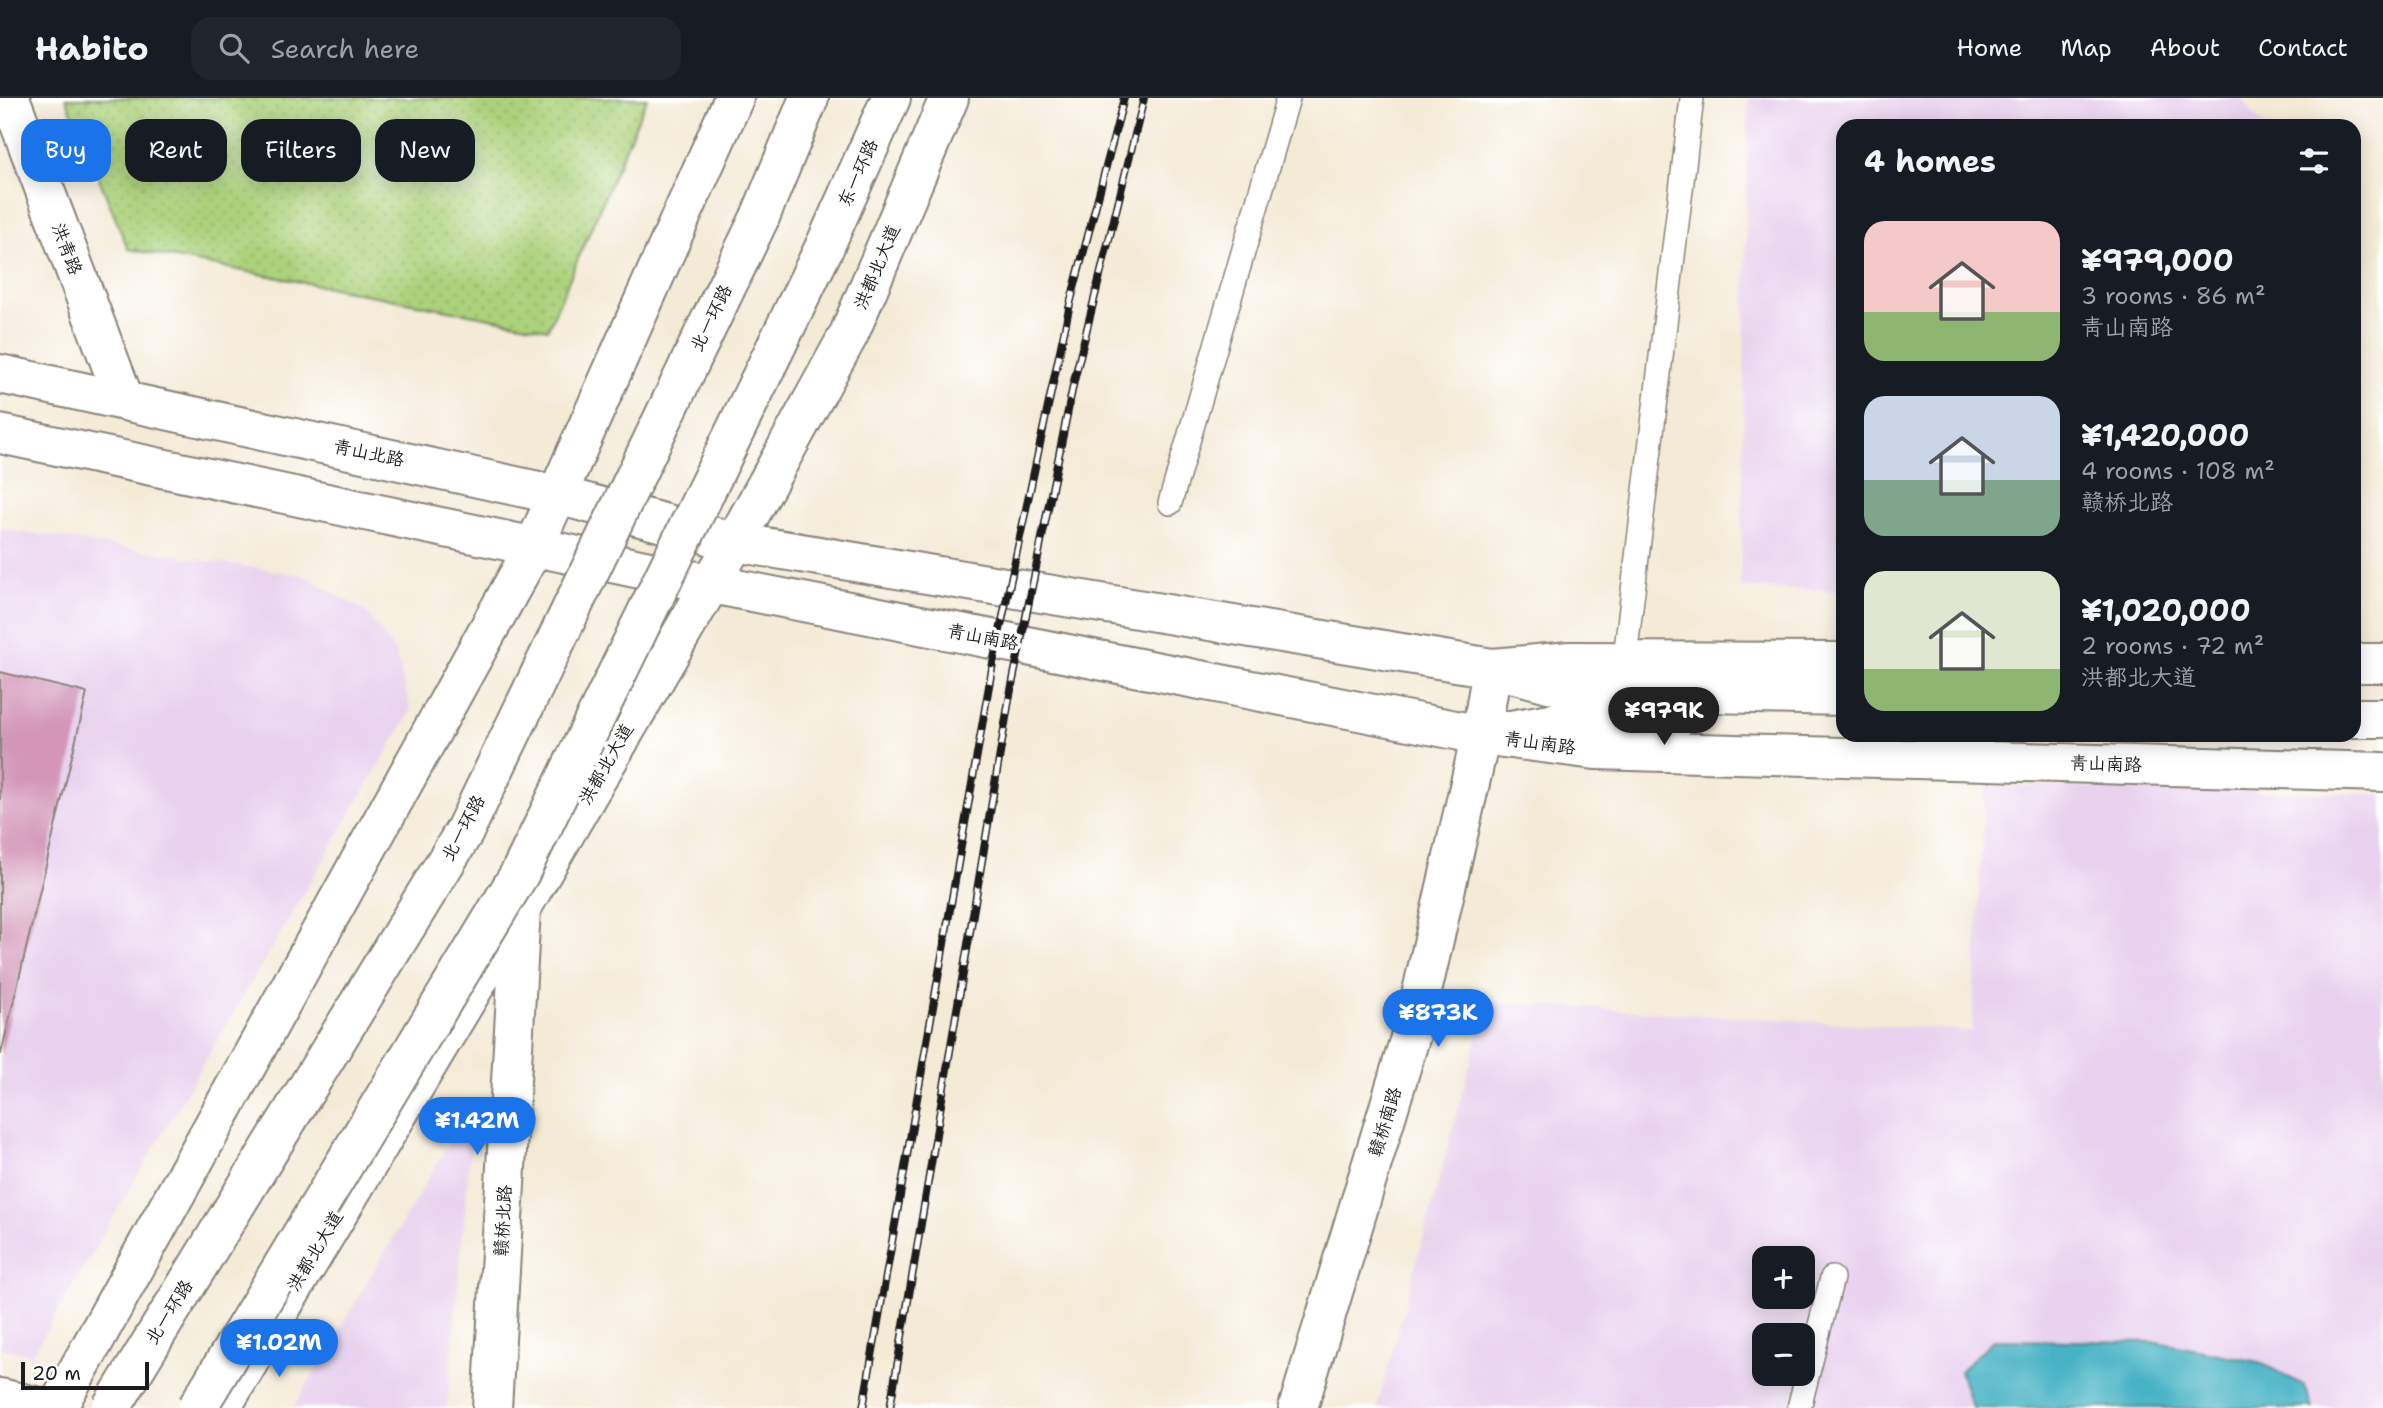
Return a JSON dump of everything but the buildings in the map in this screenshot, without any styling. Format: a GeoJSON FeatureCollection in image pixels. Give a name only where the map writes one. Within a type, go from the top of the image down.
{"type":"FeatureCollection","features":[{"type":"Feature","properties":{"kind":"main road","name":"洪青路"},"geometry":{"type":"LineString","coordinates":[[10,98],[124,399]]}},
{"type":"Feature","properties":{"kind":"main road"},"geometry":{"type":"LineString","coordinates":[[57,1408],[534,547],[734,98]]}},
{"type":"Feature","properties":{"kind":"main road","name":"北一环路"},"geometry":{"type":"LineString","coordinates":[[111,1408],[464,832],[760,217],[809,98]]}},
{"type":"Feature","properties":{"kind":"main road","name":"东一环路"},"geometry":{"type":"LineString","coordinates":[[197,1408],[520,873],[824,248],[891,98]]}},
{"type":"Feature","properties":{"kind":"main road","name":"洪都北大道"},"geometry":{"type":"LineString","coordinates":[[221,1408],[521,909],[712,584],[849,334],[949,98]]}},
{"type":"Feature","properties":{"kind":"main road","name":"青山北路"},"geometry":{"type":"LineString","coordinates":[[0,374],[557,495],[735,542]]}},
{"type":"Feature","properties":{"kind":"main road"},"geometry":{"type":"LineString","coordinates":[[0,434],[712,584]]}},
{"type":"Feature","properties":{"kind":"main road"},"geometry":{"type":"LineString","coordinates":[[735,542],[1492,668],[1575,690],[1836,695]]}},
{"type":"Feature","properties":{"kind":"main road","name":"青山南路"},"geometry":{"type":"LineString","coordinates":[[712,584],[1481,735],[1595,750],[2383,772]]}},
{"type":"Feature","properties":{"kind":"main road"},"geometry":{"type":"LineString","coordinates":[[1492,668],[1570,661],[1624,664],[1836,662]]}},
{"type":"Feature","properties":{"kind":"main road"},"geometry":{"type":"LineString","coordinates":[[2361,663],[2383,663]]}},
{"type":"Feature","properties":{"kind":"main road","name":"赣桥南路"},"geometry":{"type":"LineString","coordinates":[[1298,1408],[1416,1018],[1481,735],[1492,668]]}},
{"type":"Feature","properties":{"kind":"main road"},"geometry":{"type":"LineString","coordinates":[[2361,703],[2383,702]]}},
{"type":"Feature","properties":{"kind":"main road"},"geometry":{"type":"LineString","coordinates":[[1481,735],[1580,718],[1836,718]]}},
{"type":"Feature","properties":{"kind":"main road"},"geometry":{"type":"LineString","coordinates":[[2361,718],[2383,718]]}},
{"type":"Feature","properties":{"kind":"main road","name":"赣桥北路"},"geometry":{"type":"LineString","coordinates":[[492,1408],[521,909]]}},
{"type":"Feature","properties":{"kind":"main road"},"geometry":{"type":"LineString","coordinates":[[233,1408],[270,1326]]}},
{"type":"Feature","properties":{"kind":"main road"},"geometry":{"type":"LineString","coordinates":[[0,1398],[44,1408]]}},
{"type":"Feature","properties":{"kind":"lane"},"geometry":{"type":"LineString","coordinates":[[1170,503],[1288,98]]}},
{"type":"Feature","properties":{"kind":"lane"},"geometry":{"type":"LineString","coordinates":[[1624,664],[1692,98]]}},
{"type":"Feature","properties":{"kind":"lane"},"geometry":{"type":"LineString","coordinates":[[1799,1408],[1832,1278]]}},
{"type":"Feature","properties":{"kind":"shaded area"},"geometry":{"type":"Polygon","coordinates":[[[1748,98],[2242,98],[2258,119],[1836,119],[1836,591],[1741,588],[1748,98]]]}},
{"type":"Feature","properties":{"kind":"shaded area"},"geometry":{"type":"Polygon","coordinates":[[[0,529],[303,575],[366,612],[396,653],[411,711],[32,1355],[0,1348],[0,529]]]}},
{"type":"Feature","properties":{"kind":"shaded area"},"geometry":{"type":"Polygon","coordinates":[[[1985,785],[2383,794],[2383,1408],[1377,1408],[1487,1002],[1972,1031],[1985,785]]]}},
{"type":"Feature","properties":{"kind":"shaded area"},"geometry":{"type":"Polygon","coordinates":[[[475,1099],[447,1408],[293,1408],[475,1099]]]}},
{"type":"Feature","properties":{"kind":"green space"},"geometry":{"type":"Polygon","coordinates":[[[66,98],[647,98],[548,329],[128,249],[100,182],[111,182],[111,119],[75,119],[66,98]]]}},
{"type":"Feature","properties":{"kind":"water"},"geometry":{"type":"Polygon","coordinates":[[[1993,1340],[2157,1342],[2259,1362],[2305,1386],[2313,1408],[1972,1408],[1960,1371],[1993,1340]]]}},
{"type":"Feature","properties":{"kind":"railway"},"geometry":{"type":"LineString","coordinates":[[863,1408],[993,663],[1070,304],[1124,98]]}},
{"type":"Feature","properties":{"kind":"railway"},"geometry":{"type":"LineString","coordinates":[[890,1408],[1009,700],[1074,381],[1144,98]]}}]}
